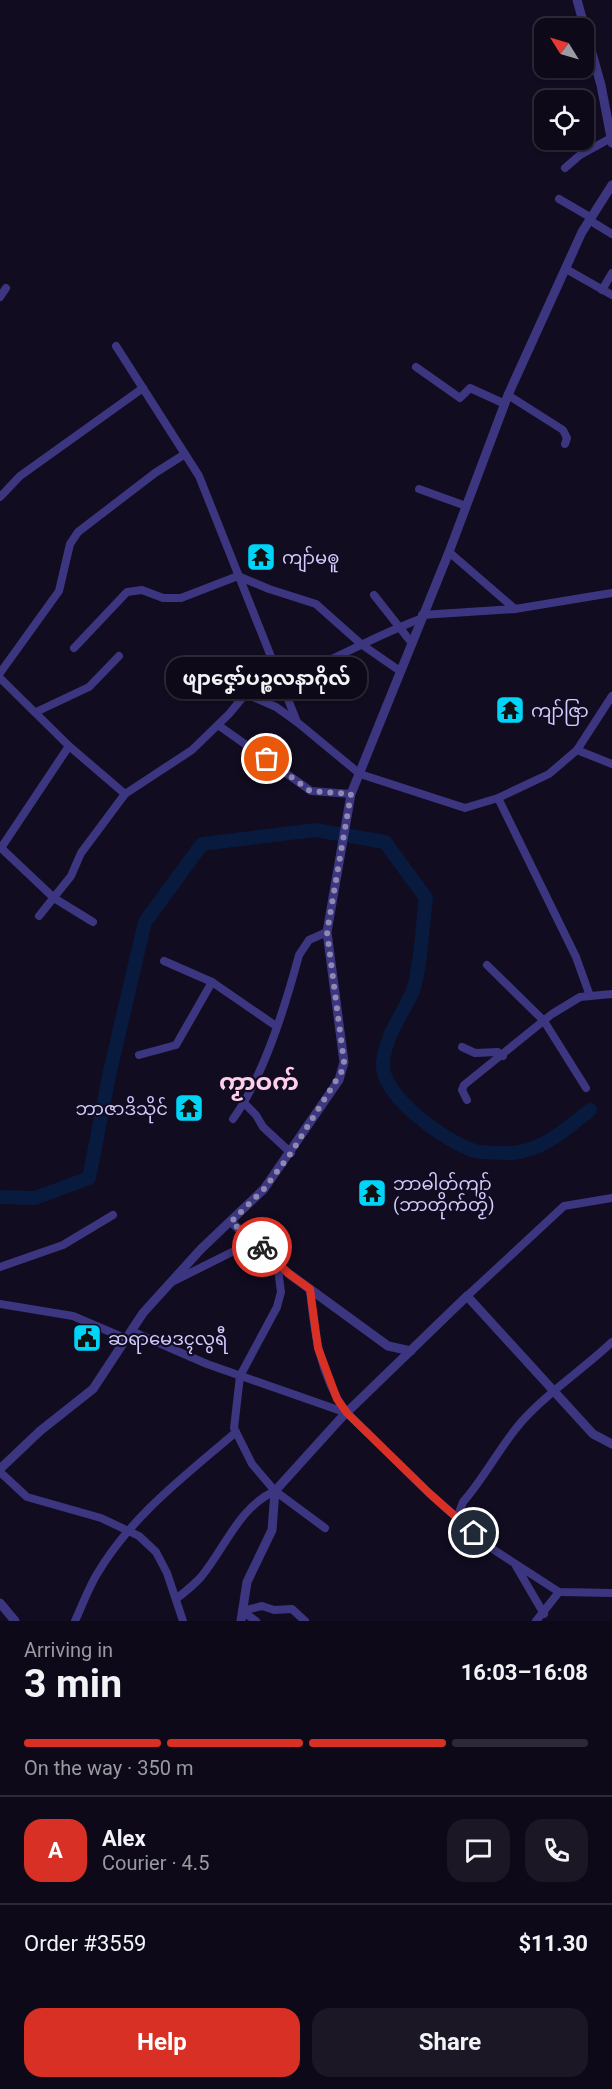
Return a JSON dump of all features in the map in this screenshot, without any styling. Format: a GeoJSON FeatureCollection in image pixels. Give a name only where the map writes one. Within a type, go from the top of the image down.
{"type":"FeatureCollection","features":[{"type":"Feature","properties":{"kind":"street"},"geometry":{"type":"LineString","coordinates":[[565,168],[580,155],[611,140],[601,84],[577,0]]}},
{"type":"Feature","properties":{"kind":"street"},"geometry":{"type":"LineString","coordinates":[[183,1621],[156,1551],[129,1529],[101,1518],[27,1497],[0,1470],[40,1431],[93,1389],[129,1335],[171,1283],[264,1189],[291,1153],[339,1080],[344,1062],[327,932],[351,794],[449,552],[506,400],[590,219],[610,192]]}},
{"type":"Feature","properties":{"kind":"street"},"geometry":{"type":"LineString","coordinates":[[559,199],[612,234]]}},
{"type":"Feature","properties":{"kind":"street"},"geometry":{"type":"LineString","coordinates":[[566,269],[612,295]]}},
{"type":"Feature","properties":{"kind":"street"},"geometry":{"type":"LineString","coordinates":[[603,290],[612,273]]}},
{"type":"Feature","properties":{"kind":"street"},"geometry":{"type":"LineString","coordinates":[[0,297],[6,288]]}},
{"type":"Feature","properties":{"kind":"street"},"geometry":{"type":"LineString","coordinates":[[116,346],[199,476],[297,722]]}},
{"type":"Feature","properties":{"kind":"street"},"geometry":{"type":"LineString","coordinates":[[416,367],[460,398],[471,388],[506,400],[563,430],[567,438],[565,444]]}},
{"type":"Feature","properties":{"kind":"street"},"geometry":{"type":"LineString","coordinates":[[0,497],[20,476],[143,388]]}},
{"type":"Feature","properties":{"kind":"street"},"geometry":{"type":"LineString","coordinates":[[125,794],[69,746],[0,676],[59,591],[70,544],[78,532],[155,473],[185,454]]}},
{"type":"Feature","properties":{"kind":"street"},"geometry":{"type":"LineString","coordinates":[[419,489],[466,506]]}},
{"type":"Feature","properties":{"kind":"street"},"geometry":{"type":"LineString","coordinates":[[449,552],[515,609]]}},
{"type":"Feature","properties":{"kind":"street"},"geometry":{"type":"LineString","coordinates":[[74,648],[127,592],[142,590],[163,598],[181,598],[238,576],[316,604],[361,644],[400,671]]}},
{"type":"Feature","properties":{"kind":"street"},"geometry":{"type":"LineString","coordinates":[[281,681],[334,660],[361,644],[421,617],[515,609],[612,593]]}},
{"type":"Feature","properties":{"kind":"street"},"geometry":{"type":"LineString","coordinates":[[374,595],[411,642]]}},
{"type":"Feature","properties":{"kind":"street"},"geometry":{"type":"LineString","coordinates":[[36,712],[89,687],[119,656]]}},
{"type":"Feature","properties":{"kind":"street"},"geometry":{"type":"LineString","coordinates":[[39,916],[74,872],[74,863],[97,828],[125,794],[192,750],[218,725],[272,662]]}},
{"type":"Feature","properties":{"kind":"street"},"geometry":{"type":"LineString","coordinates":[[246,694],[276,707],[360,774],[465,808],[498,798],[549,774],[577,750],[612,696]]}},
{"type":"Feature","properties":{"kind":"street"},"geometry":{"type":"LineString","coordinates":[[218,725],[310,791],[351,794]]}},
{"type":"Feature","properties":{"kind":"street"},"geometry":{"type":"LineString","coordinates":[[69,746],[0,847],[54,898],[93,922]]}},
{"type":"Feature","properties":{"kind":"street"},"geometry":{"type":"LineString","coordinates":[[577,750],[612,764]]}},
{"type":"Feature","properties":{"kind":"street"},"geometry":{"type":"LineString","coordinates":[[498,798],[576,957],[590,996]]}},
{"type":"Feature","properties":{"kind":"street"},"geometry":{"type":"LineString","coordinates":[[233,1119],[244,1103],[276,1026],[299,955],[309,940],[327,932]]}},
{"type":"Feature","properties":{"kind":"street"},"geometry":{"type":"LineString","coordinates":[[164,961],[212,982],[276,1026]]}},
{"type":"Feature","properties":{"kind":"street"},"geometry":{"type":"LineString","coordinates":[[487,965],[544,1021],[586,1088]]}},
{"type":"Feature","properties":{"kind":"street"},"geometry":{"type":"LineString","coordinates":[[139,1055],[176,1045],[212,982]]}},
{"type":"Feature","properties":{"kind":"street"},"geometry":{"type":"LineString","coordinates":[[467,1100],[462,1090],[464,1085],[544,1021],[580,997],[612,994]]}},
{"type":"Feature","properties":{"kind":"street"},"geometry":{"type":"LineString","coordinates":[[462,1047],[475,1053],[498,1052],[503,1056]]}},
{"type":"Feature","properties":{"kind":"street"},"geometry":{"type":"LineString","coordinates":[[244,1103],[256,1114],[263,1127],[291,1153]]}},
{"type":"Feature","properties":{"kind":"street"},"geometry":{"type":"LineString","coordinates":[[176,1599],[202,1576],[249,1511],[263,1497],[275,1491],[347,1413],[467,1296],[564,1206],[612,1198]]}},
{"type":"Feature","properties":{"kind":"street"},"geometry":{"type":"LineString","coordinates":[[0,1267],[63,1245],[113,1215]]}},
{"type":"Feature","properties":{"kind":"street"},"geometry":{"type":"LineString","coordinates":[[231,1222],[310,1289],[388,1346],[411,1351]]}},
{"type":"Feature","properties":{"kind":"street"},"geometry":{"type":"LineString","coordinates":[[171,1283],[254,1241]]}},
{"type":"Feature","properties":{"kind":"street"},"geometry":{"type":"LineString","coordinates":[[277,1261],[281,1292],[277,1307],[240,1376],[234,1428],[252,1464],[275,1491],[325,1528]]}},
{"type":"Feature","properties":{"kind":"street"},"geometry":{"type":"LineString","coordinates":[[310,1289],[318,1348],[331,1386],[347,1413],[491,1548],[559,1592],[612,1593]]}},
{"type":"Feature","properties":{"kind":"street"},"geometry":{"type":"LineString","coordinates":[[467,1296],[593,1434],[612,1444]]}},
{"type":"Feature","properties":{"kind":"street"},"geometry":{"type":"LineString","coordinates":[[0,1304],[73,1316],[347,1413]]}},
{"type":"Feature","properties":{"kind":"street"},"geometry":{"type":"LineString","coordinates":[[457,1518],[463,1502],[524,1419],[553,1390],[612,1342]]}},
{"type":"Feature","properties":{"kind":"street"},"geometry":{"type":"LineString","coordinates":[[75,1621],[97,1575],[129,1529],[183,1476],[236,1432]]}},
{"type":"Feature","properties":{"kind":"street"},"geometry":{"type":"LineString","coordinates":[[242,1616],[247,1582],[272,1530],[275,1491]]}},
{"type":"Feature","properties":{"kind":"street"},"geometry":{"type":"LineString","coordinates":[[515,1564],[544,1614]]}},
{"type":"Feature","properties":{"kind":"street"},"geometry":{"type":"LineString","coordinates":[[536,1621],[544,1614],[559,1592]]}},
{"type":"Feature","properties":{"kind":"street"},"geometry":{"type":"LineString","coordinates":[[0,1603],[15,1621]]}},
{"type":"Feature","properties":{"kind":"street"},"geometry":{"type":"LineString","coordinates":[[242,1616],[262,1606],[274,1610],[292,1609],[305,1621]]}},
{"type":"Feature","properties":{"kind":"street"},"geometry":{"type":"LineString","coordinates":[[242,1616],[256,1621]]}},
{"type":"Feature","properties":{"kind":"waterway"},"geometry":{"type":"LineString","coordinates":[[0,1197],[35,1198],[89,1178],[110,1071],[145,922],[202,844],[315,830],[385,842],[426,898],[415,985],[390,1036],[384,1054],[385,1077],[393,1090],[404,1103],[433,1128],[463,1146],[483,1152],[511,1153],[544,1144],[590,1110]]}},
{"type":"Feature","properties":{"kind":"way so far"},"geometry":{"type":"LineString","coordinates":[[262,1247],[231,1222],[264,1189],[291,1153],[339,1080],[344,1062],[332,987],[327,932],[351,794],[310,791],[267,759]]}},
{"type":"Feature","properties":{"kind":"place","name":"ကျာ်မၜူ"},"geometry":{"type":"Point","coordinates":[261,557]}},
{"type":"Feature","properties":{"kind":"place","name":"ကျာ်ဇြာ"},"geometry":{"type":"Point","coordinates":[510,710]}},
{"type":"Feature","properties":{"kind":"place","name":"ဖျာဇၞော်ပဉ္စလနာဂိုလ်"},"geometry":{"type":"Point","coordinates":[267,759]}},
{"type":"Feature","properties":{"kind":"place","name":"ဘာဇာဒိသိုင်"},"geometry":{"type":"Point","coordinates":[189,1108]}},
{"type":"Feature","properties":{"kind":"place","name":"ဘာဓါတ်ကျာ် (ဘာတိုက်တၟိ)"},"geometry":{"type":"Point","coordinates":[372,1193]}},
{"type":"Feature","properties":{"kind":"place","name":"ဆရာမေဒၚလွရီ"},"geometry":{"type":"Point","coordinates":[87,1338]}},
{"type":"Feature","properties":{"kind":"district","name":"ကၟာဝက်"},"geometry":{"type":"Point","coordinates":[259,1082]}},
{"type":"Feature","properties":{"kind":"route"},"geometry":{"type":"LineString","coordinates":[[262,1247],[288,1273],[310,1289],[318,1348],[331,1386],[347,1413],[429,1493],[474,1533]]}}]}
